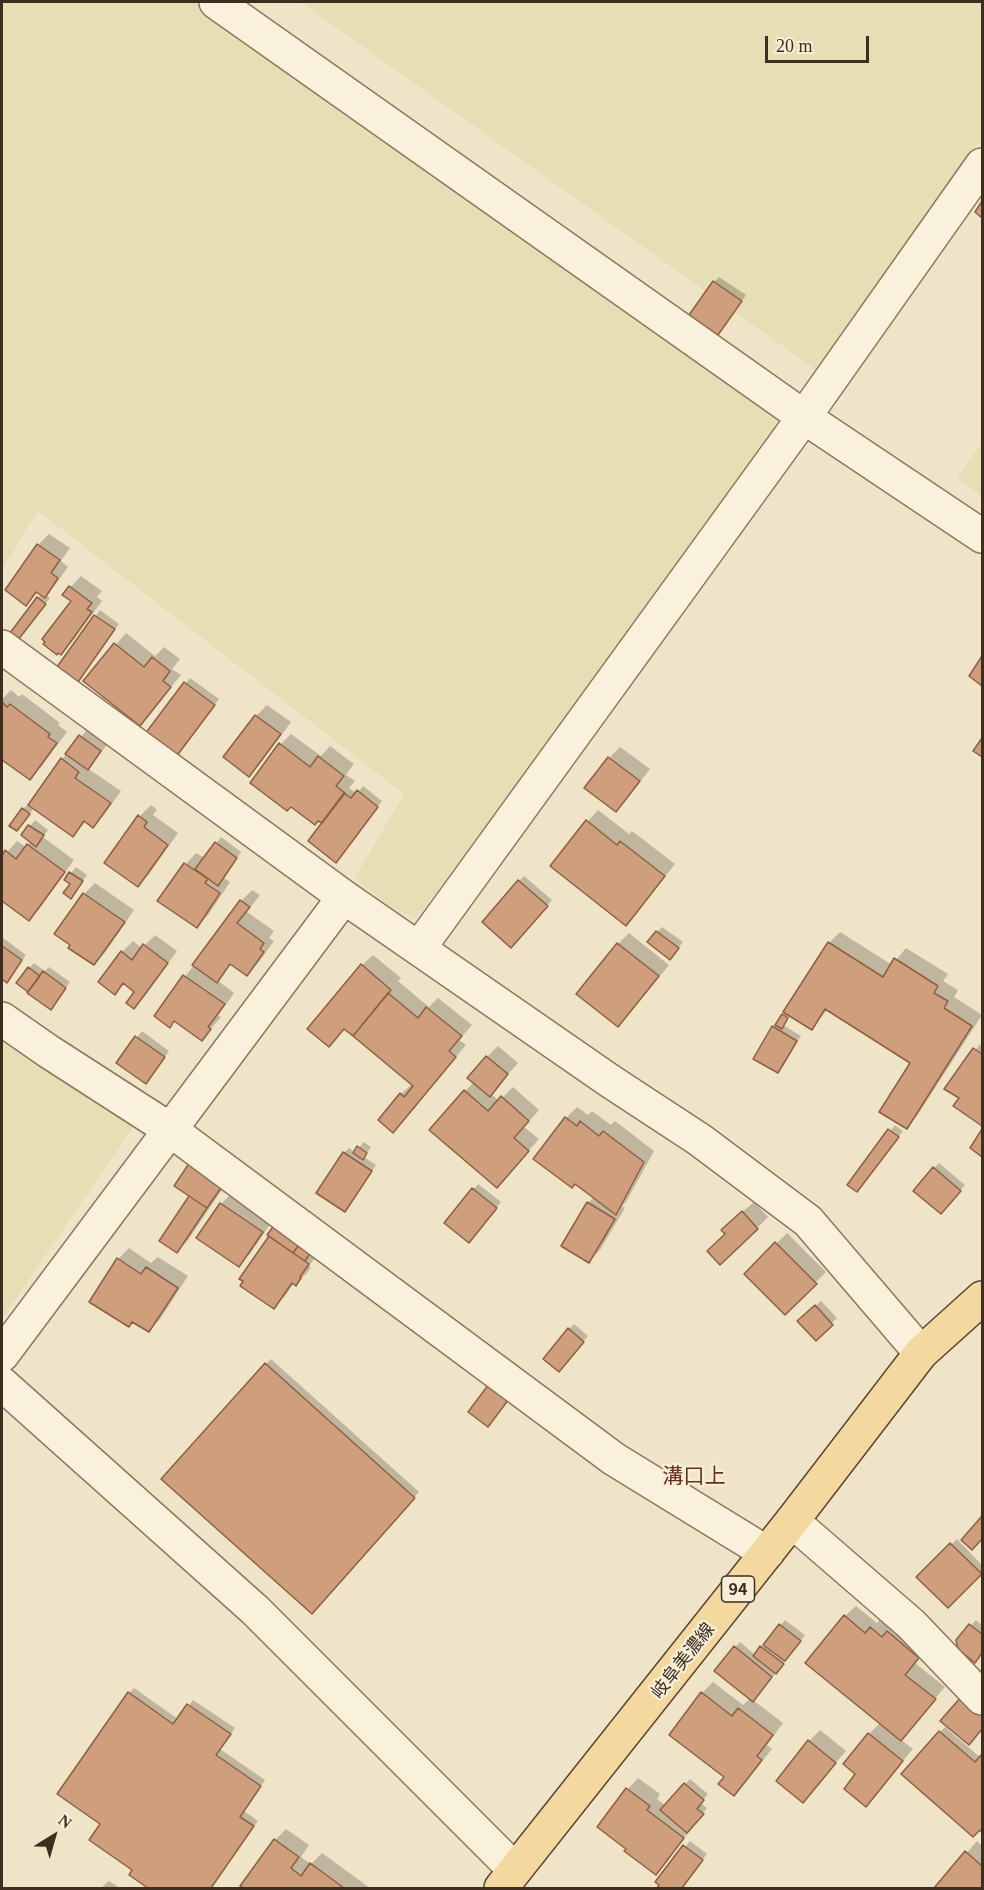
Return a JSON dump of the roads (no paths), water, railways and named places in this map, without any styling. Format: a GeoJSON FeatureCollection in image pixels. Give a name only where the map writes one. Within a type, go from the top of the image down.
{"type":"FeatureCollection","features":[{"type":"Feature","properties":{"kind":"main road","name":"岐阜美濃線"},"geometry":{"type":"LineString","coordinates":[[517,1882],[921,1353],[982,1298]]}},
{"type":"Feature","properties":{"kind":"street"},"geometry":{"type":"LineString","coordinates":[[216,2],[804,417],[982,536]]}},
{"type":"Feature","properties":{"kind":"street"},"geometry":{"type":"LineString","coordinates":[[419,948],[804,417],[982,165]]}},
{"type":"Feature","properties":{"kind":"street"},"geometry":{"type":"LineString","coordinates":[[2,647],[344,897],[610,1081],[700,1140],[808,1221],[921,1353]]}},
{"type":"Feature","properties":{"kind":"street"},"geometry":{"type":"LineString","coordinates":[[2,1355],[344,897]]}},
{"type":"Feature","properties":{"kind":"street"},"geometry":{"type":"LineString","coordinates":[[2,1019],[169,1129],[614,1459],[767,1553]]}},
{"type":"Feature","properties":{"kind":"street"},"geometry":{"type":"LineString","coordinates":[[2,1384],[255,1610],[517,1882]]}},
{"type":"Feature","properties":{"kind":"street"},"geometry":{"type":"LineString","coordinates":[[792,1521],[911,1624],[982,1698]]}},
{"type":"Feature","properties":{"kind":"district","name":"溝口上"},"geometry":{"type":"Point","coordinates":[694,1475]}}]}
